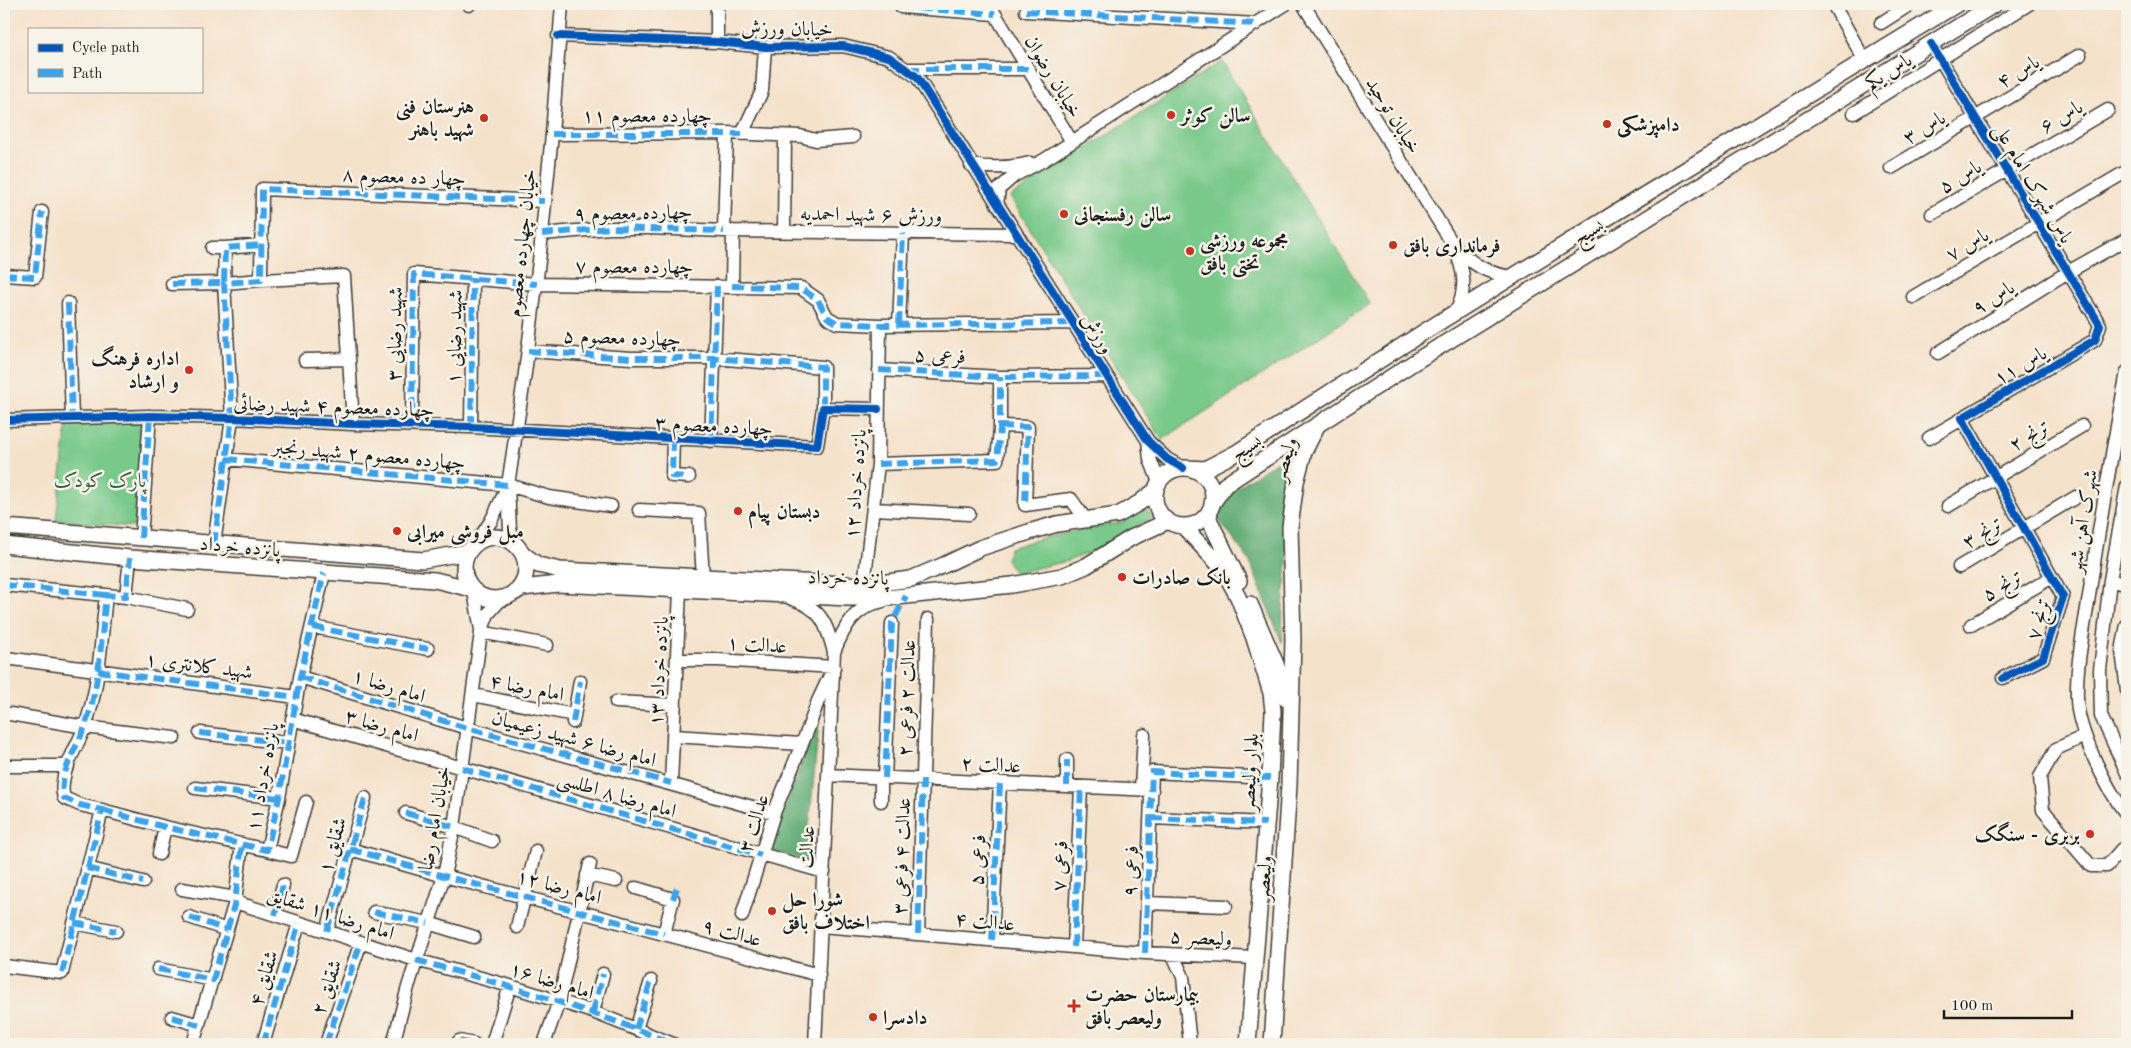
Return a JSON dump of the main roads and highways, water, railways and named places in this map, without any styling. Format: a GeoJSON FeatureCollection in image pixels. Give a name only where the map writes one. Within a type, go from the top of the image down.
{"type":"FeatureCollection","features":[{"type":"Feature","properties":{"kind":"main road","name":"بسیج"},"geometry":{"type":"LineString","coordinates":[[1185,468],[1206,468],[1219,463],[1512,277],[1710,154],[1865,61],[1940,8],[1957,4]]}},
{"type":"Feature","properties":{"kind":"main road","name":"بسیج"},"geometry":{"type":"LineString","coordinates":[[1211,507],[1226,485],[1416,361],[1995,4]]}},
{"type":"Feature","properties":{"kind":"main road"},"geometry":{"type":"LineString","coordinates":[[1405,345],[1404,352],[1409,358],[1416,361]]}},
{"type":"Feature","properties":{"kind":"main road"},"geometry":{"type":"LineString","coordinates":[[1365,372],[1376,380],[1374,388]]}},
{"type":"Feature","properties":{"kind":"main road","name":"ولیعصر"},"geometry":{"type":"LineString","coordinates":[[1272,1044],[1289,785],[1292,640],[1290,527],[1296,482],[1304,452],[1317,425]]}},
{"type":"Feature","properties":{"kind":"main road"},"geometry":{"type":"LineString","coordinates":[[1185,468],[1199,472],[1208,480],[1213,492],[1211,507],[1198,522],[1182,526],[1168,520],[1157,507],[1158,486],[1169,472],[1185,468]]}},
{"type":"Feature","properties":{"kind":"main road","name":"پانزده خرداد"},"geometry":{"type":"LineString","coordinates":[[520,550],[538,565],[547,568],[703,578],[864,585],[911,578],[1002,539],[1057,524],[1118,515],[1139,503],[1158,486]]}},
{"type":"Feature","properties":{"kind":"main road","name":"ولیعصر"},"geometry":{"type":"LineString","coordinates":[[1211,507],[1209,519],[1256,617],[1276,664],[1291,715]]}},
{"type":"Feature","properties":{"kind":"main road","name":"پانزده خرداد"},"geometry":{"type":"LineString","coordinates":[[507,596],[522,588],[558,584],[849,598],[904,597],[1012,585],[1062,576],[1086,566],[1131,538],[1168,520]]}},
{"type":"Feature","properties":{"kind":"main road","name":"بلوار ولیعصر"},"geometry":{"type":"LineString","coordinates":[[1182,526],[1223,570],[1238,597],[1254,638],[1271,693],[1273,711],[1270,778],[1248,1044]]}},
{"type":"Feature","properties":{"kind":"main road","name":"پانزده خرداد"},"geometry":{"type":"LineString","coordinates":[[4,527],[423,560],[472,547]]}},
{"type":"Feature","properties":{"kind":"main road"},"geometry":{"type":"LineString","coordinates":[[494,537],[502,538],[520,550],[526,564],[525,575],[521,585],[507,596],[482,597],[473,591],[467,583],[464,573],[464,562],[472,547],[494,537]]}},
{"type":"Feature","properties":{"kind":"main road","name":"پانزده خرداد"},"geometry":{"type":"LineString","coordinates":[[4,546],[130,558],[436,580],[473,591]]}},
{"type":"Feature","properties":{"kind":"main road"},"geometry":{"type":"LineString","coordinates":[[432,558],[439,562],[443,569],[436,580]]}},
{"type":"Feature","properties":{"kind":"place","name":"سالن کوثر"},"geometry":{"type":"Point","coordinates":[1171,115]}},
{"type":"Feature","properties":{"kind":"place","name":"هنرستان فنی شهید باهنر"},"geometry":{"type":"Point","coordinates":[484,118]}},
{"type":"Feature","properties":{"kind":"place","name":"دامپزشکی"},"geometry":{"type":"Point","coordinates":[1607,124]}},
{"type":"Feature","properties":{"kind":"place","name":"سالن رفسنجانی"},"geometry":{"type":"Point","coordinates":[1064,214]}},
{"type":"Feature","properties":{"kind":"place","name":"فرمانداری بافق"},"geometry":{"type":"Point","coordinates":[1393,245]}},
{"type":"Feature","properties":{"kind":"place","name":"مجموعه ورزشی تختی بافق"},"geometry":{"type":"Point","coordinates":[1190,251]}},
{"type":"Feature","properties":{"kind":"place","name":"اداره فرهنگ و ارشاد"},"geometry":{"type":"Point","coordinates":[189,370]}},
{"type":"Feature","properties":{"kind":"place","name":"دبستان پیام"},"geometry":{"type":"Point","coordinates":[738,511]}},
{"type":"Feature","properties":{"kind":"place","name":"مبل فروشی میرابی"},"geometry":{"type":"Point","coordinates":[397,531]}},
{"type":"Feature","properties":{"kind":"place","name":"بانک صادرات"},"geometry":{"type":"Point","coordinates":[1122,577]}},
{"type":"Feature","properties":{"kind":"place","name":"بربری - سنگک"},"geometry":{"type":"Point","coordinates":[2090,834]}},
{"type":"Feature","properties":{"kind":"place","name":"شورا حل اختلاف بافق"},"geometry":{"type":"Point","coordinates":[772,911]}},
{"type":"Feature","properties":{"kind":"place","name":"بیمارستان حضرت ولیعصر بافق"},"geometry":{"type":"Point","coordinates":[1074,1006]}},
{"type":"Feature","properties":{"kind":"place","name":"دادسرا"},"geometry":{"type":"Point","coordinates":[873,1017]}},
{"type":"Feature","properties":{"kind":"park label","name":"پارک کودک"},"geometry":{"type":"Point","coordinates":[100,480]}}]}
